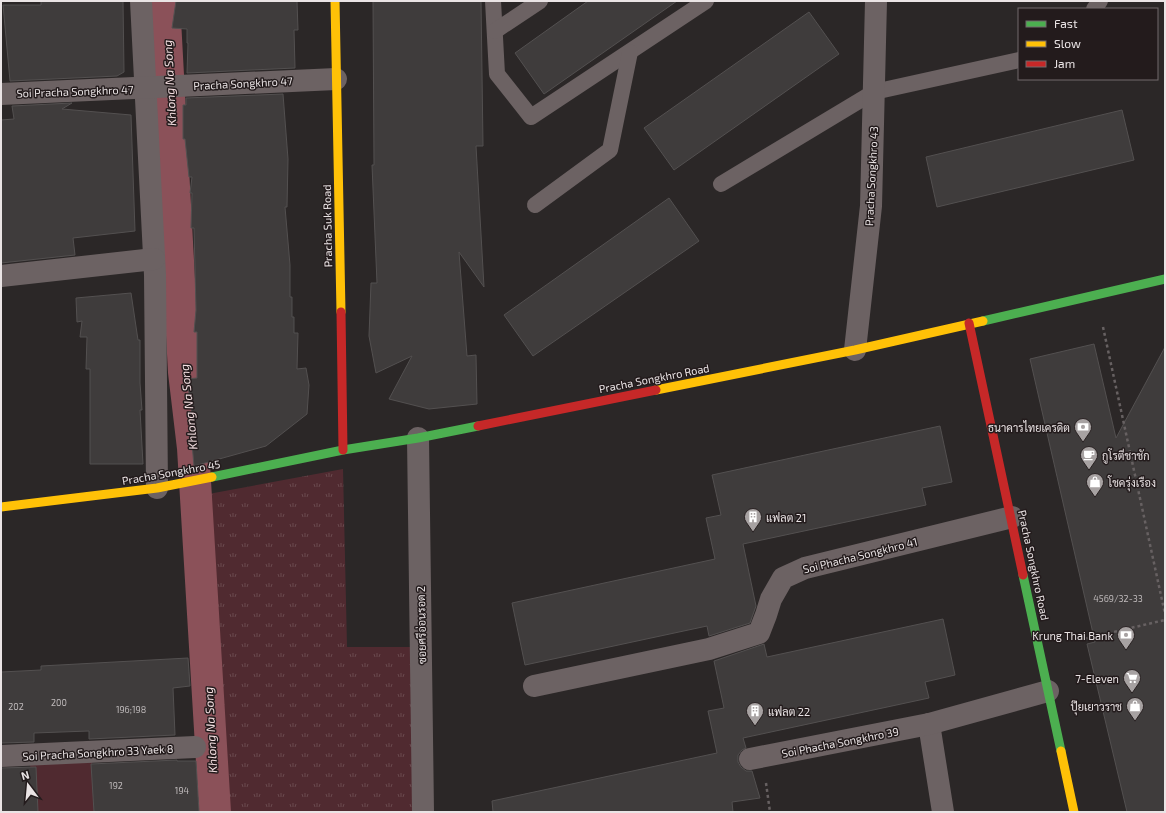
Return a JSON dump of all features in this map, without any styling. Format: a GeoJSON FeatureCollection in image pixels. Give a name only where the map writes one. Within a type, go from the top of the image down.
{"type":"FeatureCollection","features":[{"type":"Feature","properties":{"kind":"street"},"geometry":{"type":"LineString","coordinates":[[141,1],[148,87],[154,259],[157,488]]}},
{"type":"Feature","properties":{"kind":"street","name":"Pracha Suk Road"},"geometry":{"type":"LineString","coordinates":[[335,1],[343,450]]}},
{"type":"Feature","properties":{"kind":"street","name":"Pracha Songkhro 43"},"geometry":{"type":"LineString","coordinates":[[855,350],[872,206],[876,1]]}},
{"type":"Feature","properties":{"kind":"street","name":"Pracha Songkhro 47"},"geometry":{"type":"LineString","coordinates":[[148,87],[336,79]]}},
{"type":"Feature","properties":{"kind":"street","name":"Soi Pracha Songkhro 47"},"geometry":{"type":"LineString","coordinates":[[1,94],[148,87]]}},
{"type":"Feature","properties":{"kind":"street"},"geometry":{"type":"LineString","coordinates":[[1,276],[154,259]]}},
{"type":"Feature","properties":{"kind":"street","name":"Pracha Songkhro Road"},"geometry":{"type":"LineString","coordinates":[[343,450],[418,438],[855,350],[1165,279]]}},
{"type":"Feature","properties":{"kind":"street","name":"Pracha Songkhro Road"},"geometry":{"type":"LineString","coordinates":[[969,323],[1012,517],[1074,812]]}},
{"type":"Feature","properties":{"kind":"street","name":"ซอยศรีอ่อนรอด 2"},"geometry":{"type":"LineString","coordinates":[[418,438],[423,812]]}},
{"type":"Feature","properties":{"kind":"street","name":"Pracha Songkhro 45"},"geometry":{"type":"LineString","coordinates":[[1,507],[157,488],[343,450]]}},
{"type":"Feature","properties":{"kind":"street","name":"Soi Phacha Songkhro 41"},"geometry":{"type":"LineString","coordinates":[[534,686],[710,649],[733,642],[759,632],[771,599],[783,578],[805,568],[1012,517]]}},
{"type":"Feature","properties":{"kind":"street","name":"Soi Phacha Songkhro 39"},"geometry":{"type":"LineString","coordinates":[[750,759],[929,724],[1048,691]]}},
{"type":"Feature","properties":{"kind":"street"},"geometry":{"type":"LineString","coordinates":[[929,724],[943,812]]}},
{"type":"Feature","properties":{"kind":"street","name":"Soi Pracha Songkhro 33 Yaek 8"},"geometry":{"type":"LineString","coordinates":[[1,756],[195,747]]}},
{"type":"Feature","properties":{"kind":"lane"},"geometry":{"type":"LineString","coordinates":[[493,1],[497,74],[531,117],[706,1]]}},
{"type":"Feature","properties":{"kind":"lane"},"geometry":{"type":"LineString","coordinates":[[495,31],[540,1]]}},
{"type":"Feature","properties":{"kind":"lane"},"geometry":{"type":"LineString","coordinates":[[534,205],[610,150],[630,52]]}},
{"type":"Feature","properties":{"kind":"lane"},"geometry":{"type":"LineString","coordinates":[[721,184],[874,92],[1018,60]]}},
{"type":"Feature","properties":{"kind":"path"},"geometry":{"type":"LineString","coordinates":[[1103,327],[1165,614]]}},
{"type":"Feature","properties":{"kind":"path"},"geometry":{"type":"LineString","coordinates":[[1079,640],[1165,620]]}},
{"type":"Feature","properties":{"kind":"green space"},"geometry":{"type":"Polygon","coordinates":[[[343,469],[347,647],[413,647],[415,812],[226,812],[203,495],[343,469]]]}},
{"type":"Feature","properties":{"kind":"green space"},"geometry":{"type":"Polygon","coordinates":[[[92,759],[94,812],[32,812],[30,761],[92,759]]]}},
{"type":"Feature","properties":{"kind":"building"},"geometry":{"type":"Polygon","coordinates":[[[41,1],[123,1],[124,72],[117,76],[10,81],[3,5],[41,5],[41,1]]]}},
{"type":"Feature","properties":{"kind":"building"},"geometry":{"type":"Polygon","coordinates":[[[176,1],[297,1],[298,30],[294,30],[295,68],[187,73],[187,29],[172,28],[176,1]]]}},
{"type":"Feature","properties":{"kind":"building"},"geometry":{"type":"Polygon","coordinates":[[[373,1],[481,1],[483,146],[476,146],[484,287],[459,252],[467,356],[476,355],[477,404],[429,409],[389,399],[412,356],[376,373],[369,336],[371,283],[377,283],[372,165],[374,165],[373,1]]]}},
{"type":"Feature","properties":{"kind":"building"},"geometry":{"type":"Polygon","coordinates":[[[588,1],[677,1],[544,94],[515,53],[588,1]]]}},
{"type":"Feature","properties":{"kind":"building"},"geometry":{"type":"Polygon","coordinates":[[[809,12],[839,54],[674,170],[644,128],[809,12]]]}},
{"type":"Feature","properties":{"kind":"building"},"geometry":{"type":"Polygon","coordinates":[[[283,94],[288,159],[287,207],[285,207],[290,265],[290,297],[292,297],[294,333],[298,333],[297,369],[306,368],[309,385],[307,414],[266,446],[194,466],[190,421],[193,420],[187,379],[197,378],[197,332],[194,332],[196,310],[194,228],[191,228],[192,193],[190,193],[192,177],[189,177],[185,139],[183,139],[183,105],[186,105],[186,98],[283,94]]]}},
{"type":"Feature","properties":{"kind":"building"},"geometry":{"type":"Polygon","coordinates":[[[72,103],[62,109],[131,115],[135,231],[73,238],[75,255],[1,263],[1,120],[14,119],[12,106],[72,103]]]}},
{"type":"Feature","properties":{"kind":"building"},"geometry":{"type":"Polygon","coordinates":[[[1122,110],[1134,160],[937,207],[926,157],[1122,110]]]}},
{"type":"Feature","properties":{"kind":"building"},"geometry":{"type":"Polygon","coordinates":[[[669,198],[699,241],[533,356],[504,315],[669,198]]]}},
{"type":"Feature","properties":{"kind":"building"},"geometry":{"type":"Polygon","coordinates":[[[131,293],[138,340],[140,340],[140,383],[142,410],[140,410],[143,464],[90,464],[90,369],[86,369],[87,337],[80,337],[82,321],[77,322],[76,298],[131,293]]]}},
{"type":"Feature","properties":{"kind":"building"},"geometry":{"type":"Polygon","coordinates":[[[1094,344],[1116,438],[1165,347],[1165,812],[1127,812],[1087,644],[1095,642],[1030,359],[1094,344]]]}},
{"type":"Feature","properties":{"kind":"building","name":"แฟลต 21"},"geometry":{"type":"Polygon","coordinates":[[[940,426],[952,482],[922,488],[926,505],[743,544],[756,606],[750,623],[709,636],[707,626],[525,665],[512,603],[715,559],[706,518],[721,515],[712,475],[940,426]]]}},
{"type":"Feature","properties":{"kind":"building","name":"แฟลต 22"},"geometry":{"type":"Polygon","coordinates":[[[943,619],[955,675],[925,682],[929,698],[743,738],[746,748],[738,755],[738,762],[746,771],[752,771],[760,798],[732,802],[733,812],[493,812],[492,801],[717,753],[708,711],[724,708],[714,661],[764,644],[767,657],[943,619]]]}},
{"type":"Feature","properties":{"kind":"building"},"geometry":{"type":"Polygon","coordinates":[[[188,658],[190,686],[173,688],[175,735],[89,739],[89,731],[34,733],[34,742],[1,743],[1,672],[41,670],[41,666],[188,658]]]}},
{"type":"Feature","properties":{"kind":"building"},"geometry":{"type":"Polygon","coordinates":[[[177,760],[196,761],[199,812],[94,812],[91,764],[177,760]]]}},
{"type":"Feature","properties":{"kind":"building"},"geometry":{"type":"Polygon","coordinates":[[[36,767],[38,812],[1,812],[1,768],[36,767]]]}},
{"type":"Feature","properties":{"kind":"waterway","name":"Khlong Na Song"},"geometry":{"type":"LineString","coordinates":[[164,1],[184,372],[193,448],[215,812]]}},
{"type":"Feature","properties":{"kind":"traffic: fast"},"geometry":{"type":"LineString","coordinates":[[983,321],[1165,279]]}},
{"type":"Feature","properties":{"kind":"traffic: fast"},"geometry":{"type":"LineString","coordinates":[[212,477],[343,450],[418,438],[478,426]]}},
{"type":"Feature","properties":{"kind":"traffic: fast"},"geometry":{"type":"LineString","coordinates":[[1023,575],[1061,751]]}},
{"type":"Feature","properties":{"kind":"traffic: slow"},"geometry":{"type":"LineString","coordinates":[[335,1],[341,312]]}},
{"type":"Feature","properties":{"kind":"traffic: slow"},"geometry":{"type":"LineString","coordinates":[[656,390],[855,350],[983,321]]}},
{"type":"Feature","properties":{"kind":"traffic: slow"},"geometry":{"type":"LineString","coordinates":[[1,507],[157,488],[212,477]]}},
{"type":"Feature","properties":{"kind":"traffic: slow"},"geometry":{"type":"LineString","coordinates":[[1061,751],[1074,812]]}},
{"type":"Feature","properties":{"kind":"traffic: jam"},"geometry":{"type":"LineString","coordinates":[[341,312],[343,450]]}},
{"type":"Feature","properties":{"kind":"traffic: jam"},"geometry":{"type":"LineString","coordinates":[[969,323],[1023,575]]}},
{"type":"Feature","properties":{"kind":"traffic: jam"},"geometry":{"type":"LineString","coordinates":[[478,426],[656,390]]}},
{"type":"Feature","properties":{"kind":"place","name":"ธนาคารไทยเครดิต"},"geometry":{"type":"Point","coordinates":[1083,442]}},
{"type":"Feature","properties":{"kind":"place","name":"กูโรตีชาชัก"},"geometry":{"type":"Point","coordinates":[1089,470]}},
{"type":"Feature","properties":{"kind":"place","name":"โชครุ่งเรือง"},"geometry":{"type":"Point","coordinates":[1095,497]}},
{"type":"Feature","properties":{"kind":"place","name":"แฟลต 21"},"geometry":{"type":"Point","coordinates":[753,532]}},
{"type":"Feature","properties":{"kind":"place","name":"Krung Thai Bank"},"geometry":{"type":"Point","coordinates":[1126,650]}},
{"type":"Feature","properties":{"kind":"place","name":"7-Eleven"},"geometry":{"type":"Point","coordinates":[1132,693]}},
{"type":"Feature","properties":{"kind":"place","name":"ปุ๊ยเยาวราช"},"geometry":{"type":"Point","coordinates":[1135,721]}},
{"type":"Feature","properties":{"kind":"place","name":"แฟลต 22"},"geometry":{"type":"Point","coordinates":[755,726]}}]}
